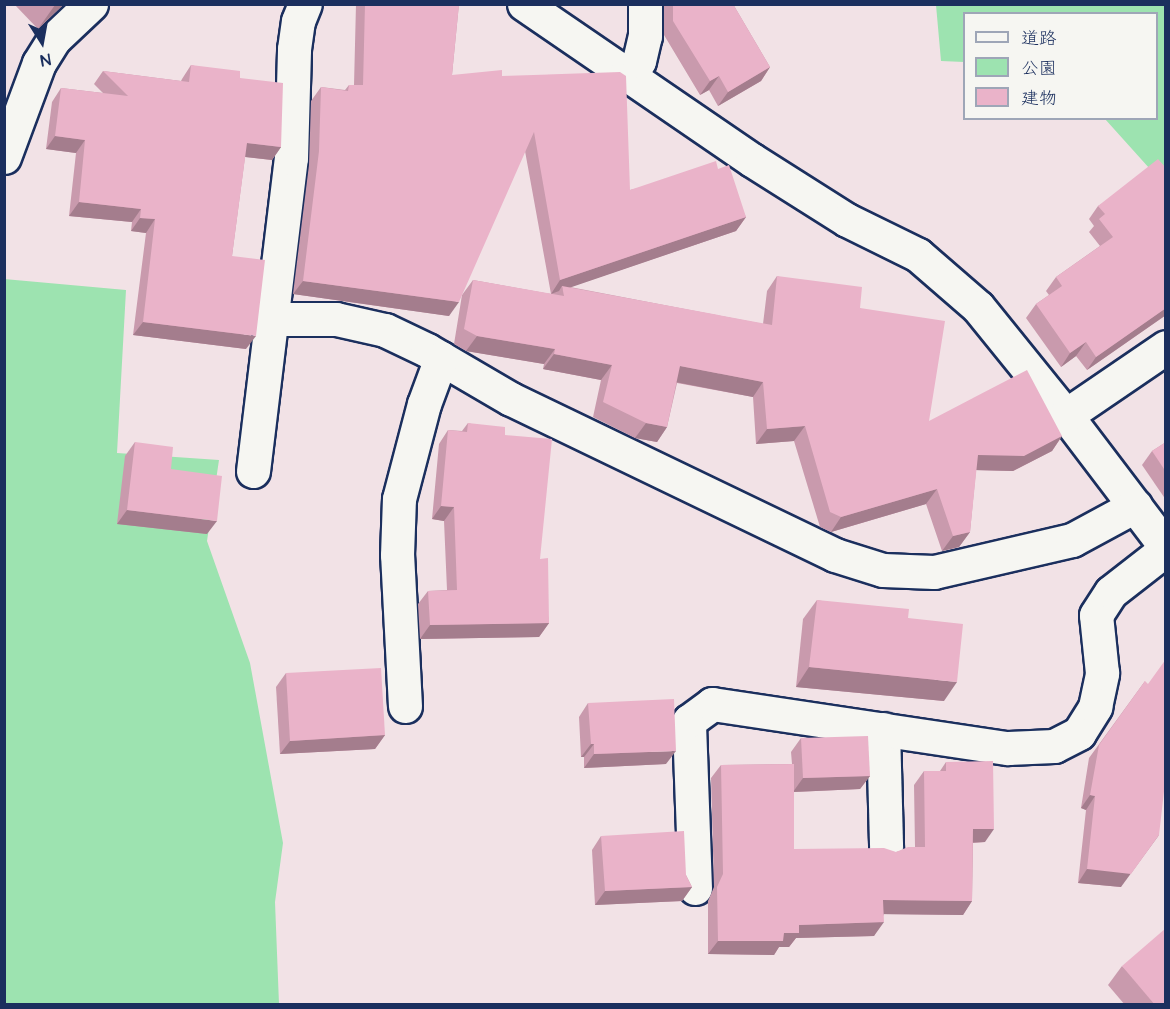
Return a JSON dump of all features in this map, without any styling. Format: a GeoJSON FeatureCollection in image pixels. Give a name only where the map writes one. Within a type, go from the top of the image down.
{"type":"FeatureCollection","features":[{"type":"Feature","properties":{"kind":"street"},"geometry":{"type":"LineString","coordinates":[[4,157],[39,63],[54,39],[91,4]]}},
{"type":"Feature","properties":{"kind":"street"},"geometry":{"type":"LineString","coordinates":[[253,471],[291,158],[294,49],[298,21],[305,4]]}},
{"type":"Feature","properties":{"kind":"street"},"geometry":{"type":"LineString","coordinates":[[524,4],[752,160],[847,220],[918,255],[978,307],[1166,548],[1111,592],[1096,615],[1102,673],[1095,707],[1079,733],[1054,746],[1008,748],[712,704],[689,722],[695,888]]}},
{"type":"Feature","properties":{"kind":"street"},"geometry":{"type":"LineString","coordinates":[[626,74],[639,61],[645,36],[645,4]]}},
{"type":"Feature","properties":{"kind":"street"},"geometry":{"type":"LineString","coordinates":[[272,320],[336,319],[385,330],[441,358],[511,399],[835,555],[883,570],[934,572],[1072,540],[1135,506]]}},
{"type":"Feature","properties":{"kind":"street"},"geometry":{"type":"LineString","coordinates":[[1065,416],[1166,347]]}},
{"type":"Feature","properties":{"kind":"street"},"geometry":{"type":"LineString","coordinates":[[405,706],[397,555],[399,499],[424,404],[441,358]]}},
{"type":"Feature","properties":{"kind":"street"},"geometry":{"type":"LineString","coordinates":[[883,729],[886,847]]}},
{"type":"Feature","properties":{"kind":"green space"},"geometry":{"type":"Polygon","coordinates":[[[936,5],[1165,5],[1165,181],[1159,179],[1106,120],[1158,120],[1158,12],[963,12],[963,62],[941,61],[936,5]]]}},
{"type":"Feature","properties":{"kind":"green space"},"geometry":{"type":"Polygon","coordinates":[[[4,279],[126,290],[117,453],[219,460],[207,541],[250,663],[283,843],[275,902],[279,1004],[5,1004],[4,279]]]}},
{"type":"Feature","properties":{"kind":"building"},"geometry":{"type":"Polygon","coordinates":[[[365,4],[459,4],[452,75],[502,70],[502,76],[620,72],[626,76],[630,190],[716,161],[718,169],[729,165],[746,217],[560,280],[534,132],[459,302],[303,281],[319,151],[321,87],[348,91],[349,85],[363,85],[365,4]]]}},
{"type":"Feature","properties":{"kind":"building"},"geometry":{"type":"Polygon","coordinates":[[[673,4],[733,4],[770,67],[728,92],[719,76],[710,81],[673,21],[673,4]]]}},
{"type":"Feature","properties":{"kind":"building"},"geometry":{"type":"Polygon","coordinates":[[[191,65],[240,71],[240,78],[283,83],[281,147],[247,143],[232,256],[265,260],[256,336],[143,322],[155,219],[140,218],[141,209],[79,202],[85,140],[55,136],[61,88],[128,96],[103,71],[189,82],[191,65]]]}},
{"type":"Feature","properties":{"kind":"building"},"geometry":{"type":"Polygon","coordinates":[[[1158,159],[1166,168],[1166,308],[1096,357],[1086,342],[1070,353],[1036,304],[1062,286],[1056,277],[1113,237],[1099,219],[1105,214],[1098,206],[1158,159]]]}},
{"type":"Feature","properties":{"kind":"building"},"geometry":{"type":"Polygon","coordinates":[[[777,276],[862,287],[860,308],[945,321],[929,421],[1027,370],[1062,436],[1024,456],[978,455],[970,532],[953,536],[937,489],[841,517],[830,512],[805,426],[767,429],[763,382],[680,366],[667,427],[646,423],[603,402],[612,365],[554,354],[555,349],[477,336],[464,329],[473,280],[564,296],[562,286],[772,325],[777,276]]]}},
{"type":"Feature","properties":{"kind":"building"},"geometry":{"type":"Polygon","coordinates":[[[468,423],[505,427],[505,435],[552,439],[540,559],[548,558],[549,623],[430,625],[428,591],[457,590],[454,507],[441,506],[448,430],[467,432],[468,423]]]}},
{"type":"Feature","properties":{"kind":"building"},"geometry":{"type":"Polygon","coordinates":[[[135,442],[173,447],[171,469],[222,476],[217,521],[127,510],[135,442]]]}},
{"type":"Feature","properties":{"kind":"building"},"geometry":{"type":"Polygon","coordinates":[[[1166,442],[1166,472],[1152,451],[1166,442]]]}},
{"type":"Feature","properties":{"kind":"building"},"geometry":{"type":"Polygon","coordinates":[[[817,600],[909,609],[908,618],[963,624],[957,682],[809,667],[817,600]]]}},
{"type":"Feature","properties":{"kind":"building"},"geometry":{"type":"Polygon","coordinates":[[[1166,659],[1166,774],[1159,835],[1131,874],[1087,869],[1095,796],[1090,795],[1099,745],[1145,681],[1148,684],[1166,659]]]}},
{"type":"Feature","properties":{"kind":"building"},"geometry":{"type":"Polygon","coordinates":[[[381,668],[385,735],[290,741],[286,673],[381,668]]]}},
{"type":"Feature","properties":{"kind":"building"},"geometry":{"type":"Polygon","coordinates":[[[674,699],[676,751],[594,754],[594,744],[591,744],[588,703],[674,699]]]}},
{"type":"Feature","properties":{"kind":"building"},"geometry":{"type":"Polygon","coordinates":[[[868,736],[870,776],[803,778],[801,738],[868,736]]]}},
{"type":"Feature","properties":{"kind":"building"},"geometry":{"type":"Polygon","coordinates":[[[993,761],[994,829],[973,829],[972,901],[883,900],[884,922],[799,925],[799,933],[784,933],[783,941],[718,941],[717,887],[723,874],[721,765],[794,764],[794,849],[884,848],[896,852],[908,847],[925,847],[924,771],[946,771],[946,762],[993,761]]]}},
{"type":"Feature","properties":{"kind":"building"},"geometry":{"type":"Polygon","coordinates":[[[684,831],[686,875],[692,887],[605,891],[601,836],[684,831]]]}},
{"type":"Feature","properties":{"kind":"building"},"geometry":{"type":"Polygon","coordinates":[[[1166,928],[1166,1005],[1155,1005],[1122,966],[1166,928]]]}}]}
